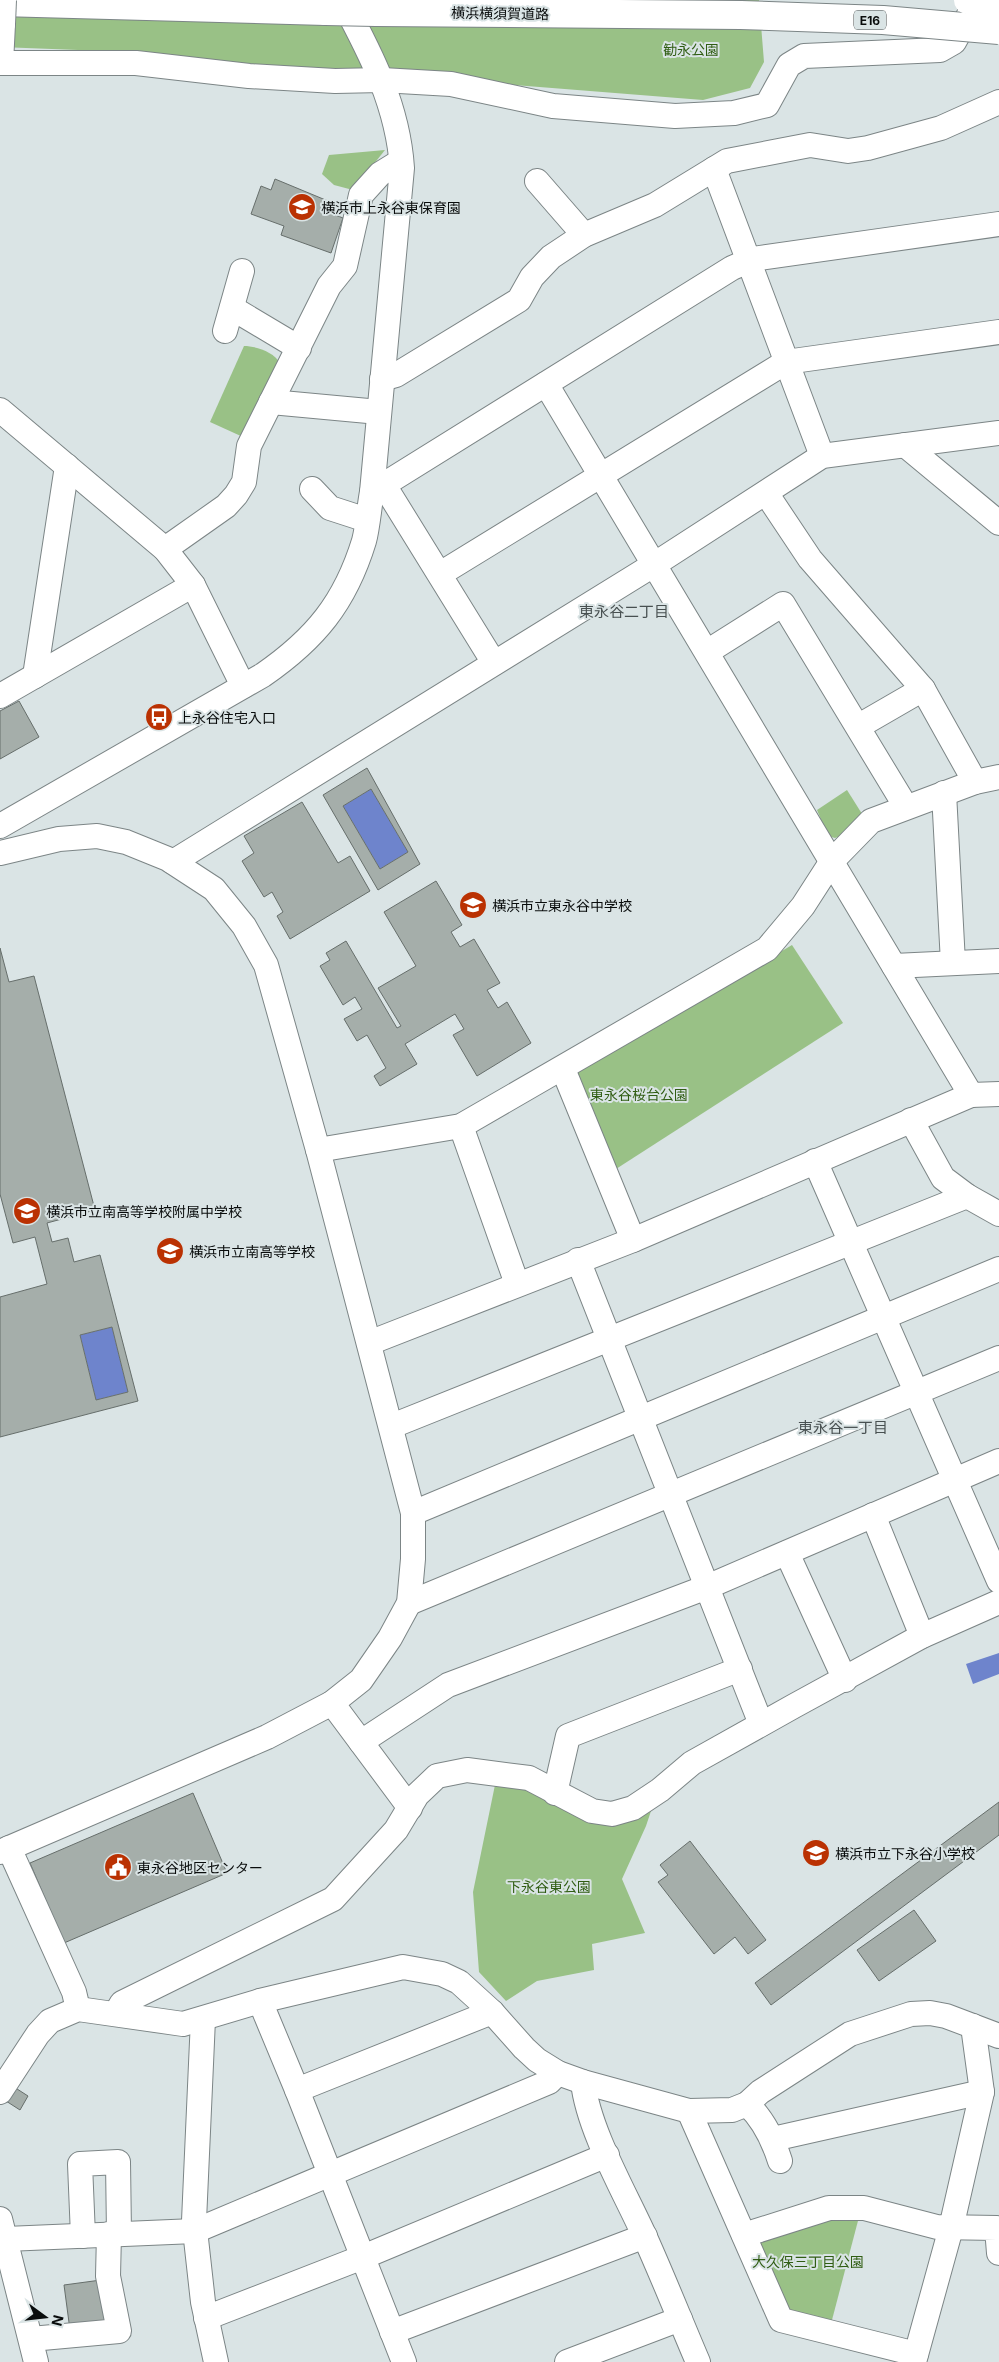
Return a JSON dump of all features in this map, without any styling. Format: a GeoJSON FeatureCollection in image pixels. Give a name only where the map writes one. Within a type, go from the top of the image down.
{"type":"FeatureCollection","features":[{"type":"Feature","properties":{"kind":"highway"},"geometry":{"type":"LineString","coordinates":[[968,0],[999,3]]}},
{"type":"Feature","properties":{"kind":"highway","name":"横浜横須賀道路"},"geometry":{"type":"LineString","coordinates":[[2,13],[334,6],[376,12],[741,16],[883,20],[999,30]]}},
{"type":"Feature","properties":{"kind":"street"},"geometry":{"type":"LineString","coordinates":[[4,0],[1,63],[136,63],[249,76],[335,81],[382,80],[451,84],[553,106],[675,116],[734,113],[767,105],[789,64],[804,56],[940,50],[954,42],[977,0]]}},
{"type":"Feature","properties":{"kind":"street"},"geometry":{"type":"LineString","coordinates":[[0,826],[243,686],[286,659],[309,640],[327,618],[342,594],[354,567],[364,540],[367,520],[378,489],[379,412],[401,190],[401,161],[396,122],[375,62],[334,6]]}},
{"type":"Feature","properties":{"kind":"street"},"geometry":{"type":"LineString","coordinates":[[382,379],[396,375],[519,300],[532,277],[551,257],[584,234],[655,205],[727,161],[810,145],[848,151],[868,148],[941,128],[999,102]]}},
{"type":"Feature","properties":{"kind":"street"},"geometry":{"type":"LineString","coordinates":[[165,549],[226,506],[236,496],[244,482],[249,446],[329,286],[345,266],[361,195],[380,174],[401,161]]}},
{"type":"Feature","properties":{"kind":"street"},"geometry":{"type":"LineString","coordinates":[[714,169],[822,456]]}},
{"type":"Feature","properties":{"kind":"street"},"geometry":{"type":"LineString","coordinates":[[538,181],[584,234]]}},
{"type":"Feature","properties":{"kind":"street"},"geometry":{"type":"LineString","coordinates":[[378,489],[732,268],[748,262],[999,224]]}},
{"type":"Feature","properties":{"kind":"street"},"geometry":{"type":"LineString","coordinates":[[225,331],[242,271]]}},
{"type":"Feature","properties":{"kind":"street"},"geometry":{"type":"LineString","coordinates":[[232,308],[299,348]]}},
{"type":"Feature","properties":{"kind":"street"},"geometry":{"type":"LineString","coordinates":[[440,574],[786,362],[999,332]]}},
{"type":"Feature","properties":{"kind":"street"},"geometry":{"type":"LineString","coordinates":[[546,384],[970,1095]]}},
{"type":"Feature","properties":{"kind":"street"},"geometry":{"type":"LineString","coordinates":[[271,402],[379,412]]}},
{"type":"Feature","properties":{"kind":"street"},"geometry":{"type":"LineString","coordinates":[[0,410],[165,549],[193,585],[243,686]]}},
{"type":"Feature","properties":{"kind":"street"},"geometry":{"type":"LineString","coordinates":[[173,862],[655,564],[822,456],[999,433]]}},
{"type":"Feature","properties":{"kind":"street"},"geometry":{"type":"LineString","coordinates":[[905,445],[999,523]]}},
{"type":"Feature","properties":{"kind":"street"},"geometry":{"type":"LineString","coordinates":[[35,676],[67,466]]}},
{"type":"Feature","properties":{"kind":"street"},"geometry":{"type":"LineString","coordinates":[[312,489],[330,508],[367,520]]}},
{"type":"Feature","properties":{"kind":"street"},"geometry":{"type":"LineString","coordinates":[[378,489],[440,574],[494,663]]}},
{"type":"Feature","properties":{"kind":"street"},"geometry":{"type":"LineString","coordinates":[[766,493],[810,559],[923,689],[975,782]]}},
{"type":"Feature","properties":{"kind":"street"},"geometry":{"type":"LineString","coordinates":[[0,696],[193,585]]}},
{"type":"Feature","properties":{"kind":"street"},"geometry":{"type":"LineString","coordinates":[[707,652],[783,604],[906,806]]}},
{"type":"Feature","properties":{"kind":"street"},"geometry":{"type":"LineString","coordinates":[[859,726],[923,689]]}},
{"type":"Feature","properties":{"kind":"street"},"geometry":{"type":"LineString","coordinates":[[318,1150],[461,1126],[563,1069],[767,949],[803,906],[832,861],[871,821],[906,806],[975,782],[999,777]]}},
{"type":"Feature","properties":{"kind":"street"},"geometry":{"type":"LineString","coordinates":[[944,793],[953,963]]}},
{"type":"Feature","properties":{"kind":"street"},"geometry":{"type":"LineString","coordinates":[[0,853],[59,839],[97,836],[126,842],[173,862],[214,889],[244,926],[266,965],[318,1150],[414,1513],[413,1559],[408,1603],[390,1638],[361,1680],[332,1703],[258,1741],[4,1850],[74,1992],[78,2009]]}},
{"type":"Feature","properties":{"kind":"street"},"geometry":{"type":"LineString","coordinates":[[894,966],[999,961]]}},
{"type":"Feature","properties":{"kind":"street"},"geometry":{"type":"LineString","coordinates":[[563,1069],[633,1240]]}},
{"type":"Feature","properties":{"kind":"street"},"geometry":{"type":"LineString","coordinates":[[369,1343],[633,1240],[970,1095],[999,1094]]}},
{"type":"Feature","properties":{"kind":"street"},"geometry":{"type":"LineString","coordinates":[[911,1120],[942,1178],[967,1196],[999,1214]]}},
{"type":"Feature","properties":{"kind":"street"},"geometry":{"type":"LineString","coordinates":[[461,1126],[517,1284]]}},
{"type":"Feature","properties":{"kind":"street"},"geometry":{"type":"LineString","coordinates":[[815,1161],[999,1581]]}},
{"type":"Feature","properties":{"kind":"street"},"geometry":{"type":"LineString","coordinates":[[392,1426],[967,1196]]}},
{"type":"Feature","properties":{"kind":"street"},"geometry":{"type":"LineString","coordinates":[[578,1260],[762,1724]]}},
{"type":"Feature","properties":{"kind":"street"},"geometry":{"type":"LineString","coordinates":[[414,1513],[999,1269]]}},
{"type":"Feature","properties":{"kind":"street"},"geometry":{"type":"LineString","coordinates":[[408,1603],[999,1358]]}},
{"type":"Feature","properties":{"kind":"street"},"geometry":{"type":"LineString","coordinates":[[361,1742],[448,1685],[708,1587],[999,1461]]}},
{"type":"Feature","properties":{"kind":"street"},"geometry":{"type":"LineString","coordinates":[[873,1515],[922,1636]]}},
{"type":"Feature","properties":{"kind":"street"},"geometry":{"type":"LineString","coordinates":[[787,1553],[846,1680]]}},
{"type":"Feature","properties":{"kind":"street"},"geometry":{"type":"LineString","coordinates":[[116,2013],[122,2003],[333,1899],[396,1830],[418,1795],[437,1776],[467,1770],[529,1778],[592,1811],[612,1814],[633,1808],[660,1790],[692,1764],[762,1724],[846,1680],[922,1636],[999,1602]]}},
{"type":"Feature","properties":{"kind":"street"},"geometry":{"type":"LineString","coordinates":[[555,1793],[568,1736],[740,1669]]}},
{"type":"Feature","properties":{"kind":"street"},"geometry":{"type":"LineString","coordinates":[[332,1703],[410,1808]]}},
{"type":"Feature","properties":{"kind":"street"},"geometry":{"type":"LineString","coordinates":[[0,2092],[38,2034],[50,2021],[78,2009],[183,2024],[260,2001],[403,1967],[442,1974],[459,1982],[492,2012],[537,2060],[558,2073],[583,2082],[689,2111],[732,2110],[747,2104],[760,2092],[850,2034],[911,2014],[930,2013],[991,2028],[982,2092],[951,2228],[915,2358],[781,2320],[689,2111]]}},
{"type":"Feature","properties":{"kind":"street"},"geometry":{"type":"LineString","coordinates":[[260,2001],[404,2362]]}},
{"type":"Feature","properties":{"kind":"street"},"geometry":{"type":"LineString","coordinates":[[297,2090],[492,2012]]}},
{"type":"Feature","properties":{"kind":"street"},"geometry":{"type":"LineString","coordinates":[[203,2018],[195,2231],[206,2318],[216,2362]]}},
{"type":"Feature","properties":{"kind":"street"},"geometry":{"type":"LineString","coordinates":[[36,2362],[2,2233],[83,2236],[195,2231],[549,2082],[558,2073]]}},
{"type":"Feature","properties":{"kind":"street"},"geometry":{"type":"LineString","coordinates":[[583,2082],[585,2100],[607,2155],[645,2236],[698,2362]]}},
{"type":"Feature","properties":{"kind":"street"},"geometry":{"type":"LineString","coordinates":[[747,2104],[757,2113],[776,2150],[982,2092]]}},
{"type":"Feature","properties":{"kind":"street"},"geometry":{"type":"LineString","coordinates":[[206,2318],[363,2257],[607,2155]]}},
{"type":"Feature","properties":{"kind":"street"},"geometry":{"type":"LineString","coordinates":[[31,2339],[118,2331],[108,2276],[114,2234],[118,2162],[80,2164],[83,2236]]}},
{"type":"Feature","properties":{"kind":"street"},"geometry":{"type":"LineString","coordinates":[[744,2235],[829,2208],[864,2208],[937,2227],[997,2228],[999,2253]]}},
{"type":"Feature","properties":{"kind":"street"},"geometry":{"type":"LineString","coordinates":[[392,2332],[645,2236]]}},
{"type":"Feature","properties":{"kind":"street"},"geometry":{"type":"LineString","coordinates":[[567,2362],[680,2319]]}},
{"type":"Feature","properties":{"kind":"green space","name":"勧永公園"},"geometry":{"type":"Polygon","coordinates":[[[0,0],[759,0],[764,62],[750,88],[703,100],[78,50],[0,47],[0,0]]]}},
{"type":"Feature","properties":{"kind":"green space"},"geometry":{"type":"Polygon","coordinates":[[[385,150],[353,190],[334,185],[322,174],[329,155],[385,150]]]}},
{"type":"Feature","properties":{"kind":"green space"},"geometry":{"type":"Polygon","coordinates":[[[244,346],[264,350],[274,356],[280,363],[243,437],[210,422],[244,346]]]}},
{"type":"Feature","properties":{"kind":"green space"},"geometry":{"type":"Polygon","coordinates":[[[847,790],[864,817],[843,835],[835,838],[828,836],[817,810],[847,790]]]}},
{"type":"Feature","properties":{"kind":"green space","name":"東永谷桜台公園"},"geometry":{"type":"Polygon","coordinates":[[[792,945],[843,1023],[616,1169],[573,1074],[792,945]]]}},
{"type":"Feature","properties":{"kind":"green space","name":"下永谷東公園"},"geometry":{"type":"Polygon","coordinates":[[[496,1780],[512,1781],[571,1812],[654,1802],[646,1826],[622,1879],[645,1933],[592,1944],[594,1970],[537,1981],[506,2001],[479,1972],[473,1892],[496,1780]]]}},
{"type":"Feature","properties":{"kind":"green space","name":"大久保三丁目公園"},"geometry":{"type":"Polygon","coordinates":[[[832,2217],[859,2217],[832,2320],[790,2312],[759,2242],[832,2217]]]}},
{"type":"Feature","properties":{"kind":"water"},"geometry":{"type":"Polygon","coordinates":[[[371,789],[408,852],[380,869],[343,806],[371,789]]]}},
{"type":"Feature","properties":{"kind":"water"},"geometry":{"type":"Polygon","coordinates":[[[112,1327],[128,1392],[96,1400],[80,1335],[112,1327]]]}},
{"type":"Feature","properties":{"kind":"water"},"geometry":{"type":"Polygon","coordinates":[[[999,1653],[999,1674],[973,1684],[966,1664],[999,1653]]]}},
{"type":"Feature","properties":{"kind":"building"},"geometry":{"type":"Polygon","coordinates":[[[275,179],[328,201],[325,211],[343,218],[331,253],[281,235],[284,226],[251,214],[261,186],[271,190],[275,179]]]}},
{"type":"Feature","properties":{"kind":"building"},"geometry":{"type":"Polygon","coordinates":[[[19,701],[39,737],[0,759],[0,711],[19,701]]]}},
{"type":"Feature","properties":{"kind":"building"},"geometry":{"type":"Polygon","coordinates":[[[367,768],[420,864],[378,890],[323,795],[367,768]],[[371,789],[343,806],[380,869],[408,852],[371,789]]]}},
{"type":"Feature","properties":{"kind":"building"},"geometry":{"type":"Polygon","coordinates":[[[302,802],[338,863],[350,856],[370,891],[290,939],[277,916],[283,912],[272,892],[264,897],[242,861],[254,853],[244,836],[302,802]]]}},
{"type":"Feature","properties":{"kind":"building"},"geometry":{"type":"Polygon","coordinates":[[[436,881],[462,925],[451,932],[460,947],[474,939],[500,983],[487,990],[498,1008],[507,1002],[531,1043],[477,1076],[453,1035],[464,1029],[455,1014],[405,1044],[417,1064],[380,1086],[374,1076],[386,1068],[367,1035],[357,1041],[344,1019],[362,1009],[355,997],[343,1005],[320,966],[330,960],[326,953],[346,941],[397,1028],[401,1026],[378,988],[416,966],[384,912],[436,881]]]}},
{"type":"Feature","properties":{"kind":"building"},"geometry":{"type":"Polygon","coordinates":[[[0,948],[9,982],[34,976],[95,1210],[47,1223],[52,1242],[68,1238],[74,1262],[100,1255],[138,1401],[0,1437],[0,1297],[47,1284],[35,1237],[13,1243],[0,1194],[0,948]],[[112,1327],[80,1335],[96,1400],[128,1392],[112,1327]]]}},
{"type":"Feature","properties":{"kind":"building"},"geometry":{"type":"Polygon","coordinates":[[[193,1793],[227,1873],[64,1943],[30,1863],[193,1793]]]}},
{"type":"Feature","properties":{"kind":"building"},"geometry":{"type":"Polygon","coordinates":[[[999,1802],[999,1835],[771,2005],[755,1983],[999,1802]]]}},
{"type":"Feature","properties":{"kind":"building"},"geometry":{"type":"Polygon","coordinates":[[[690,1841],[766,1940],[748,1954],[735,1937],[714,1954],[658,1882],[668,1875],[660,1865],[690,1841]]]}},
{"type":"Feature","properties":{"kind":"building"},"geometry":{"type":"Polygon","coordinates":[[[914,1910],[936,1941],[879,1981],[857,1950],[914,1910]]]}},
{"type":"Feature","properties":{"kind":"building"},"geometry":{"type":"Polygon","coordinates":[[[14,2087],[28,2096],[20,2110],[6,2101],[14,2087]]]}},
{"type":"Feature","properties":{"kind":"building"},"geometry":{"type":"Polygon","coordinates":[[[101,2280],[107,2325],[70,2330],[64,2285],[101,2280]]]}},
{"type":"Feature","properties":{"kind":"place","name":"横浜市上永谷東保育園"},"geometry":{"type":"Point","coordinates":[302,207]}},
{"type":"Feature","properties":{"kind":"place","name":"上永谷住宅入口"},"geometry":{"type":"Point","coordinates":[159,717]}},
{"type":"Feature","properties":{"kind":"place","name":"横浜市立東永谷中学校"},"geometry":{"type":"Point","coordinates":[473,905]}},
{"type":"Feature","properties":{"kind":"place","name":"横浜市立南高等学校附属中学校"},"geometry":{"type":"Point","coordinates":[27,1211]}},
{"type":"Feature","properties":{"kind":"place","name":"横浜市立南高等学校"},"geometry":{"type":"Point","coordinates":[170,1251]}},
{"type":"Feature","properties":{"kind":"place","name":"横浜市立下永谷小学校"},"geometry":{"type":"Point","coordinates":[816,1853]}},
{"type":"Feature","properties":{"kind":"place","name":"東永谷地区センター"},"geometry":{"type":"Point","coordinates":[118,1867]}},
{"type":"Feature","properties":{"kind":"district","name":"東永谷二丁目"},"geometry":{"type":"Point","coordinates":[624,611]}},
{"type":"Feature","properties":{"kind":"district","name":"東永谷一丁目"},"geometry":{"type":"Point","coordinates":[843,1427]}}]}
